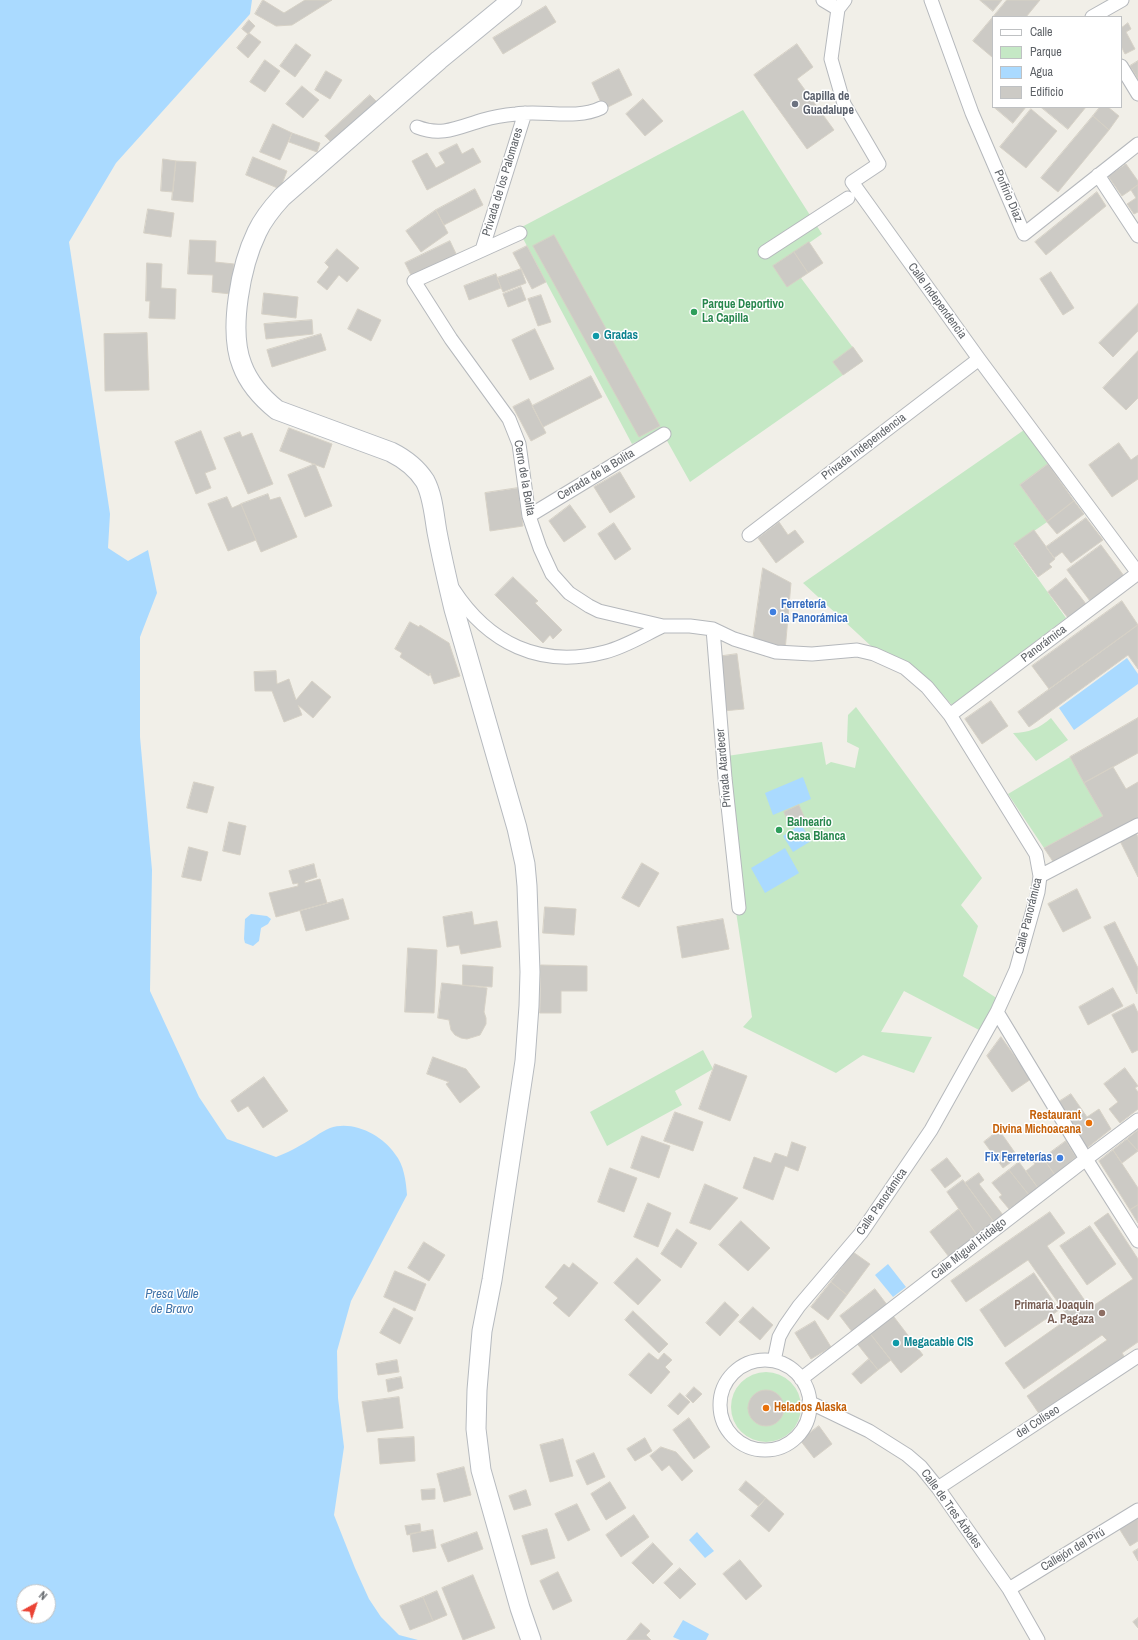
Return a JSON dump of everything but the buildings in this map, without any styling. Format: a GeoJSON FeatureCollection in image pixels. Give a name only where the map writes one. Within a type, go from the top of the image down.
{"type":"FeatureCollection","features":[{"type":"Feature","properties":{"kind":"main road"},"geometry":{"type":"LineString","coordinates":[[512,0],[439,60],[288,192],[272,208],[257,231],[248,255],[240,288],[235,327],[238,353],[247,377],[255,389],[277,410],[391,452],[412,465],[426,483],[432,502],[446,578],[517,828],[525,864],[527,886],[530,972],[525,1061],[492,1280],[482,1331],[476,1390],[476,1429],[481,1470],[520,1608],[531,1640]]}},
{"type":"Feature","properties":{"kind":"street"},"geometry":{"type":"LineString","coordinates":[[823,0],[840,8]]}},
{"type":"Feature","properties":{"kind":"street","name":"Porfirio Díaz"},"geometry":{"type":"LineString","coordinates":[[931,0],[972,113],[1024,234],[1098,175]]}},
{"type":"Feature","properties":{"kind":"street"},"geometry":{"type":"LineString","coordinates":[[1094,16],[1122,0]]}},
{"type":"Feature","properties":{"kind":"street","name":"Calle Independencia"},"geometry":{"type":"LineString","coordinates":[[840,8],[831,59],[844,104],[879,164],[852,182],[979,359],[1138,573]]}},
{"type":"Feature","properties":{"kind":"street"},"geometry":{"type":"LineString","coordinates":[[1122,68],[1138,94]]}},
{"type":"Feature","properties":{"kind":"street"},"geometry":{"type":"LineString","coordinates":[[417,127],[430,131],[444,132],[485,120],[525,113],[585,114],[600,108]]}},
{"type":"Feature","properties":{"kind":"street","name":"Privada de los Palomares"},"geometry":{"type":"LineString","coordinates":[[482,250],[525,113]]}},
{"type":"Feature","properties":{"kind":"street"},"geometry":{"type":"LineString","coordinates":[[1138,144],[1098,175],[1138,236]]}},
{"type":"Feature","properties":{"kind":"street"},"geometry":{"type":"LineString","coordinates":[[765,252],[848,198]]}},
{"type":"Feature","properties":{"kind":"street"},"geometry":{"type":"LineString","coordinates":[[482,250],[520,233]]}},
{"type":"Feature","properties":{"kind":"street","name":"Cerro de la Bolita"},"geometry":{"type":"LineString","coordinates":[[482,250],[414,281],[451,339],[509,419],[515,432],[522,457],[529,516],[545,562],[552,574],[569,593],[589,606],[663,626]]}},
{"type":"Feature","properties":{"kind":"street","name":"Privada Independencia"},"geometry":{"type":"LineString","coordinates":[[749,535],[979,359]]}},
{"type":"Feature","properties":{"kind":"street","name":"Cerrada de la Bolita"},"geometry":{"type":"LineString","coordinates":[[529,516],[664,434]]}},
{"type":"Feature","properties":{"kind":"street","name":"Panorámica"},"geometry":{"type":"LineString","coordinates":[[950,716],[1138,573]]}},
{"type":"Feature","properties":{"kind":"street"},"geometry":{"type":"LineString","coordinates":[[446,578],[461,602],[484,626],[506,642],[537,654],[553,657],[588,656],[623,646],[663,626]]}},
{"type":"Feature","properties":{"kind":"street","name":"Calle Panorámica"},"geometry":{"type":"LineString","coordinates":[[663,626],[690,626],[713,629],[734,639],[776,652],[812,654],[857,650],[874,654],[895,663],[916,677],[927,687],[950,716],[1036,854],[1040,876],[1038,892],[1016,970],[998,1012],[932,1130],[861,1233],[799,1306],[785,1326],[775,1349],[774,1361]]}},
{"type":"Feature","properties":{"kind":"street","name":"Privada Atardecer"},"geometry":{"type":"LineString","coordinates":[[713,629],[724,778],[739,908]]}},
{"type":"Feature","properties":{"kind":"street"},"geometry":{"type":"LineString","coordinates":[[1040,876],[1138,825]]}},
{"type":"Feature","properties":{"kind":"street"},"geometry":{"type":"LineString","coordinates":[[998,1012],[1086,1159],[1138,1241]]}},
{"type":"Feature","properties":{"kind":"street","name":"Calle Miguel Hidalgo"},"geometry":{"type":"LineString","coordinates":[[801,1379],[1138,1120]]}},
{"type":"Feature","properties":{"kind":"street","name":"del Coliseo"},"geometry":{"type":"LineString","coordinates":[[938,1488],[1138,1356]]}},
{"type":"Feature","properties":{"kind":"street"},"geometry":{"type":"LineString","coordinates":[[761,1360],[774,1361],[789,1368],[801,1379],[807,1390],[809,1402],[807,1420],[797,1437],[780,1447],[768,1450],[756,1449],[743,1444],[733,1437],[725,1426],[721,1415],[720,1402],[722,1389],[729,1378],[738,1369],[749,1363],[761,1360]]}},
{"type":"Feature","properties":{"kind":"street","name":"Calle de Tres Árboles"},"geometry":{"type":"LineString","coordinates":[[809,1402],[887,1441],[921,1467],[938,1488],[1009,1589],[1038,1640]]}},
{"type":"Feature","properties":{"kind":"street","name":"Callejón del Pirú"},"geometry":{"type":"LineString","coordinates":[[1009,1589],[1138,1510]]}},
{"type":"Feature","properties":{"kind":"green space","name":"Parque Deportivo La Capilla"},"geometry":{"type":"Polygon","coordinates":[[[743,110],[822,234],[809,243],[801,278],[863,361],[690,482],[661,430],[632,444],[518,229],[743,110]]]}},
{"type":"Feature","properties":{"kind":"green space"},"geometry":{"type":"Polygon","coordinates":[[[1024,430],[1048,464],[1020,485],[1047,522],[1014,545],[1066,618],[952,705],[928,679],[888,654],[871,646],[803,583],[1024,430]]]}},
{"type":"Feature","properties":{"kind":"green space"},"geometry":{"type":"Polygon","coordinates":[[[856,707],[982,878],[961,905],[978,926],[963,976],[998,999],[981,1031],[904,991],[881,1032],[932,1037],[914,1073],[863,1055],[836,1073],[743,1027],[752,1017],[733,892],[727,756],[822,742],[826,765],[831,762],[855,768],[859,748],[847,742],[848,715],[856,707]]]}},
{"type":"Feature","properties":{"kind":"green space"},"geometry":{"type":"Polygon","coordinates":[[[1051,718],[1068,740],[1036,761],[1013,733],[1034,729],[1043,725],[1051,718]]]}},
{"type":"Feature","properties":{"kind":"green space"},"geometry":{"type":"Polygon","coordinates":[[[1070,757],[1103,816],[1044,848],[1008,794],[1070,757]]]}},
{"type":"Feature","properties":{"kind":"green space"},"geometry":{"type":"Polygon","coordinates":[[[703,1050],[713,1069],[675,1091],[682,1105],[607,1146],[590,1112],[703,1050]]]}},
{"type":"Feature","properties":{"kind":"green space"},"geometry":{"type":"Polygon","coordinates":[[[766,1372],[785,1378],[795,1388],[801,1407],[795,1426],[785,1436],[766,1442],[747,1436],[737,1426],[731,1407],[737,1388],[747,1378],[766,1372]]]}},
{"type":"Feature","properties":{"kind":"water","name":"Presa Valle de Bravo"},"geometry":{"type":"Polygon","coordinates":[[[0,0],[252,0],[250,14],[116,163],[69,242],[110,514],[108,548],[128,561],[148,550],[157,593],[140,637],[140,737],[152,870],[150,991],[199,1097],[227,1139],[276,1157],[295,1149],[330,1128],[348,1126],[375,1135],[389,1147],[401,1163],[407,1195],[351,1301],[337,1351],[338,1398],[344,1447],[334,1515],[369,1599],[381,1617],[399,1635],[418,1640],[0,1640],[0,0]]]}},
{"type":"Feature","properties":{"kind":"water"},"geometry":{"type":"Polygon","coordinates":[[[1127,658],[1138,674],[1138,684],[1074,730],[1059,708],[1127,658]]]}},
{"type":"Feature","properties":{"kind":"water"},"geometry":{"type":"Polygon","coordinates":[[[803,777],[811,799],[773,815],[765,793],[803,777]]]}},
{"type":"Feature","properties":{"kind":"water"},"geometry":{"type":"Polygon","coordinates":[[[801,824],[811,841],[793,852],[783,836],[801,824]]]}},
{"type":"Feature","properties":{"kind":"water"},"geometry":{"type":"Polygon","coordinates":[[[785,848],[799,873],[765,893],[751,868],[785,848]]]}},
{"type":"Feature","properties":{"kind":"water"},"geometry":{"type":"Polygon","coordinates":[[[251,914],[267,916],[271,919],[268,924],[261,928],[259,941],[253,946],[245,943],[244,939],[245,919],[251,914]]]}},
{"type":"Feature","properties":{"kind":"water"},"geometry":{"type":"Polygon","coordinates":[[[888,1264],[906,1287],[893,1297],[875,1275],[888,1264]]]}},
{"type":"Feature","properties":{"kind":"water"},"geometry":{"type":"Polygon","coordinates":[[[697,1532],[714,1551],[705,1558],[689,1540],[697,1532]]]}},
{"type":"Feature","properties":{"kind":"water"},"geometry":{"type":"Polygon","coordinates":[[[683,1620],[709,1634],[706,1640],[680,1640],[673,1637],[683,1620]]]}},
{"type":"Feature","properties":{"kind":"place","name":"Capilla de Guadalupe"},"geometry":{"type":"Point","coordinates":[795,104]}},
{"type":"Feature","properties":{"kind":"place","name":"Parque Deportivo La Capilla"},"geometry":{"type":"Point","coordinates":[694,312]}},
{"type":"Feature","properties":{"kind":"place","name":"Gradas"},"geometry":{"type":"Point","coordinates":[596,336]}},
{"type":"Feature","properties":{"kind":"place","name":"Ferretería la Panorámica"},"geometry":{"type":"Point","coordinates":[773,612]}},
{"type":"Feature","properties":{"kind":"place","name":"Balneario Casa Blanca"},"geometry":{"type":"Point","coordinates":[779,830]}},
{"type":"Feature","properties":{"kind":"place","name":"Restaurant Divina Michoacana"},"geometry":{"type":"Point","coordinates":[1089,1123]}},
{"type":"Feature","properties":{"kind":"place","name":"Fix Ferreterías"},"geometry":{"type":"Point","coordinates":[1060,1158]}},
{"type":"Feature","properties":{"kind":"place","name":"Primaria Joaquin A. Pagaza"},"geometry":{"type":"Point","coordinates":[1102,1313]}},
{"type":"Feature","properties":{"kind":"place","name":"Megacable CIS"},"geometry":{"type":"Point","coordinates":[896,1343]}},
{"type":"Feature","properties":{"kind":"place","name":"Helados Alaska"},"geometry":{"type":"Point","coordinates":[766,1408]}}]}
